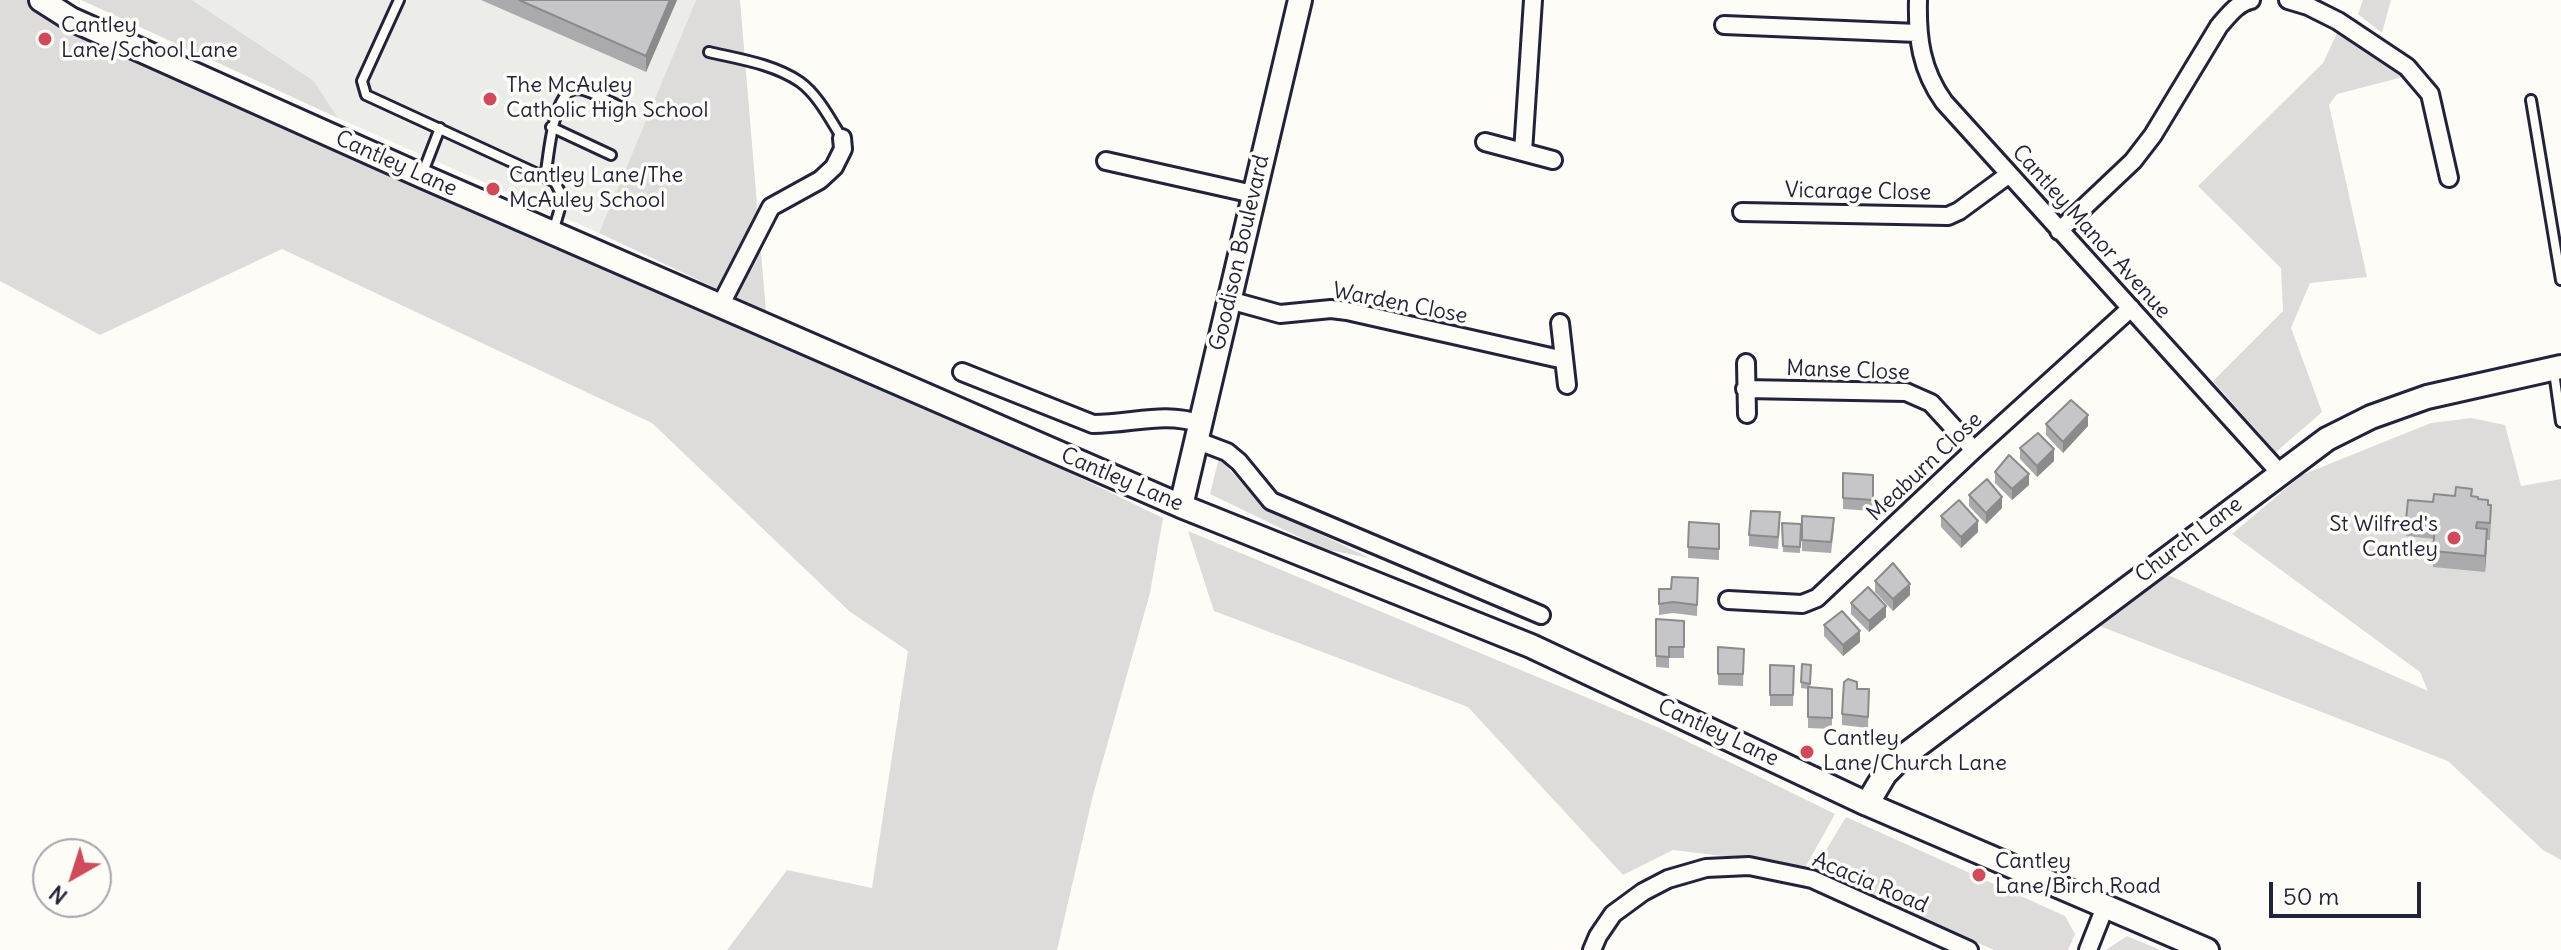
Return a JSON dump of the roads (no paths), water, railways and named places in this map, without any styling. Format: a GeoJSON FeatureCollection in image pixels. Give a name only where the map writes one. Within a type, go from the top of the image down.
{"type":"FeatureCollection","features":[{"type":"Feature","properties":{"kind":"main road","name":"Cantley Lane"},"geometry":{"type":"LineString","coordinates":[[41,0],[71,19],[422,176],[1181,506],[1531,646],[1867,804],[2207,950]]}},
{"type":"Feature","properties":{"kind":"main road","name":"Goodison Boulevard"},"geometry":{"type":"LineString","coordinates":[[1181,506],[1300,0]]}},
{"type":"Feature","properties":{"kind":"main road","name":"Church Lane"},"geometry":{"type":"LineString","coordinates":[[1867,804],[1885,774],[1901,758],[2327,439],[2371,417],[2427,397],[2558,367]]}},
{"type":"Feature","properties":{"kind":"street"},"geometry":{"type":"LineString","coordinates":[[1523,152],[1533,0]]}},
{"type":"Feature","properties":{"kind":"street","name":"Cantley Manor Avenue"},"geometry":{"type":"LineString","coordinates":[[1918,0],[1917,33],[1923,64],[1932,86],[2008,175],[2279,472]]}},
{"type":"Feature","properties":{"kind":"street"},"geometry":{"type":"LineString","coordinates":[[2059,231],[2133,161],[2153,135],[2219,26],[2238,6],[2251,0]]}},
{"type":"Feature","properties":{"kind":"street"},"geometry":{"type":"LineString","coordinates":[[2288,0],[2338,21],[2407,67],[2430,94],[2449,178]]}},
{"type":"Feature","properties":{"kind":"street"},"geometry":{"type":"LineString","coordinates":[[1724,25],[1917,33]]}},
{"type":"Feature","properties":{"kind":"street"},"geometry":{"type":"LineString","coordinates":[[720,306],[771,207],[820,180],[834,167],[843,149],[842,138]]}},
{"type":"Feature","properties":{"kind":"street"},"geometry":{"type":"LineString","coordinates":[[1485,142],[1553,160]]}},
{"type":"Feature","properties":{"kind":"street"},"geometry":{"type":"LineString","coordinates":[[1106,161],[1253,194]]}},
{"type":"Feature","properties":{"kind":"street","name":"Vicarage Close"},"geometry":{"type":"LineString","coordinates":[[1742,212],[1948,216],[2008,175]]}},
{"type":"Feature","properties":{"kind":"street","name":"Warden Close"},"geometry":{"type":"LineString","coordinates":[[1229,300],[1280,314],[1331,309],[1347,311],[1564,360]]}},
{"type":"Feature","properties":{"kind":"street","name":"Meaburn Close"},"geometry":{"type":"LineString","coordinates":[[1728,600],[1802,604],[1817,598],[2131,308]]}},
{"type":"Feature","properties":{"kind":"street"},"geometry":{"type":"LineString","coordinates":[[1560,323],[1567,385]]}},
{"type":"Feature","properties":{"kind":"street"},"geometry":{"type":"LineString","coordinates":[[1746,363],[1747,414]]}},
{"type":"Feature","properties":{"kind":"street","name":"Cantley Lane"},"geometry":{"type":"LineString","coordinates":[[962,372],[1093,424],[1180,417],[1239,462],[1271,501],[1541,615]]}},
{"type":"Feature","properties":{"kind":"street","name":"Manse Close"},"geometry":{"type":"LineString","coordinates":[[1745,389],[1906,392],[1931,403],[1974,450]]}},
{"type":"Feature","properties":{"kind":"street","name":"Acacia Road"},"geometry":{"type":"LineString","coordinates":[[1592,950],[1613,914],[1643,892],[1668,879],[1706,868],[1749,866],[1812,879],[1969,950]]}},
{"type":"Feature","properties":{"kind":"street"},"geometry":{"type":"LineString","coordinates":[[2088,950],[2105,907]]}},
{"type":"Feature","properties":{"kind":"lane"},"geometry":{"type":"LineString","coordinates":[[399,0],[362,81],[366,95],[555,182],[563,198],[553,233]]}},
{"type":"Feature","properties":{"kind":"lane"},"geometry":{"type":"LineString","coordinates":[[709,52],[774,69],[801,82],[821,105],[842,138]]}},
{"type":"Feature","properties":{"kind":"lane"},"geometry":{"type":"LineString","coordinates":[[545,177],[551,152],[551,127],[566,93],[574,89],[583,90],[619,106]]}},
{"type":"Feature","properties":{"kind":"lane"},"geometry":{"type":"LineString","coordinates":[[2531,100],[2561,280]]}},
{"type":"Feature","properties":{"kind":"lane"},"geometry":{"type":"LineString","coordinates":[[551,127],[611,155]]}},
{"type":"Feature","properties":{"kind":"lane"},"geometry":{"type":"LineString","coordinates":[[422,176],[440,128]]}},
{"type":"Feature","properties":{"kind":"lane"},"geometry":{"type":"LineString","coordinates":[[2558,367],[2561,422]]}},
{"type":"Feature","properties":{"kind":"place","name":"Cantley Lane/School Lane"},"geometry":{"type":"Point","coordinates":[45,39]}},
{"type":"Feature","properties":{"kind":"place","name":"The McAuley Catholic High School"},"geometry":{"type":"Point","coordinates":[490,99]}},
{"type":"Feature","properties":{"kind":"place","name":"Cantley Lane/The McAuley School"},"geometry":{"type":"Point","coordinates":[493,189]}},
{"type":"Feature","properties":{"kind":"place","name":"St Wilfred's Cantley"},"geometry":{"type":"Point","coordinates":[2454,538]}},
{"type":"Feature","properties":{"kind":"place","name":"Cantley Lane/Church Lane"},"geometry":{"type":"Point","coordinates":[1807,752]}},
{"type":"Feature","properties":{"kind":"place","name":"Cantley Lane/Birch Road"},"geometry":{"type":"Point","coordinates":[1979,875]}}]}
